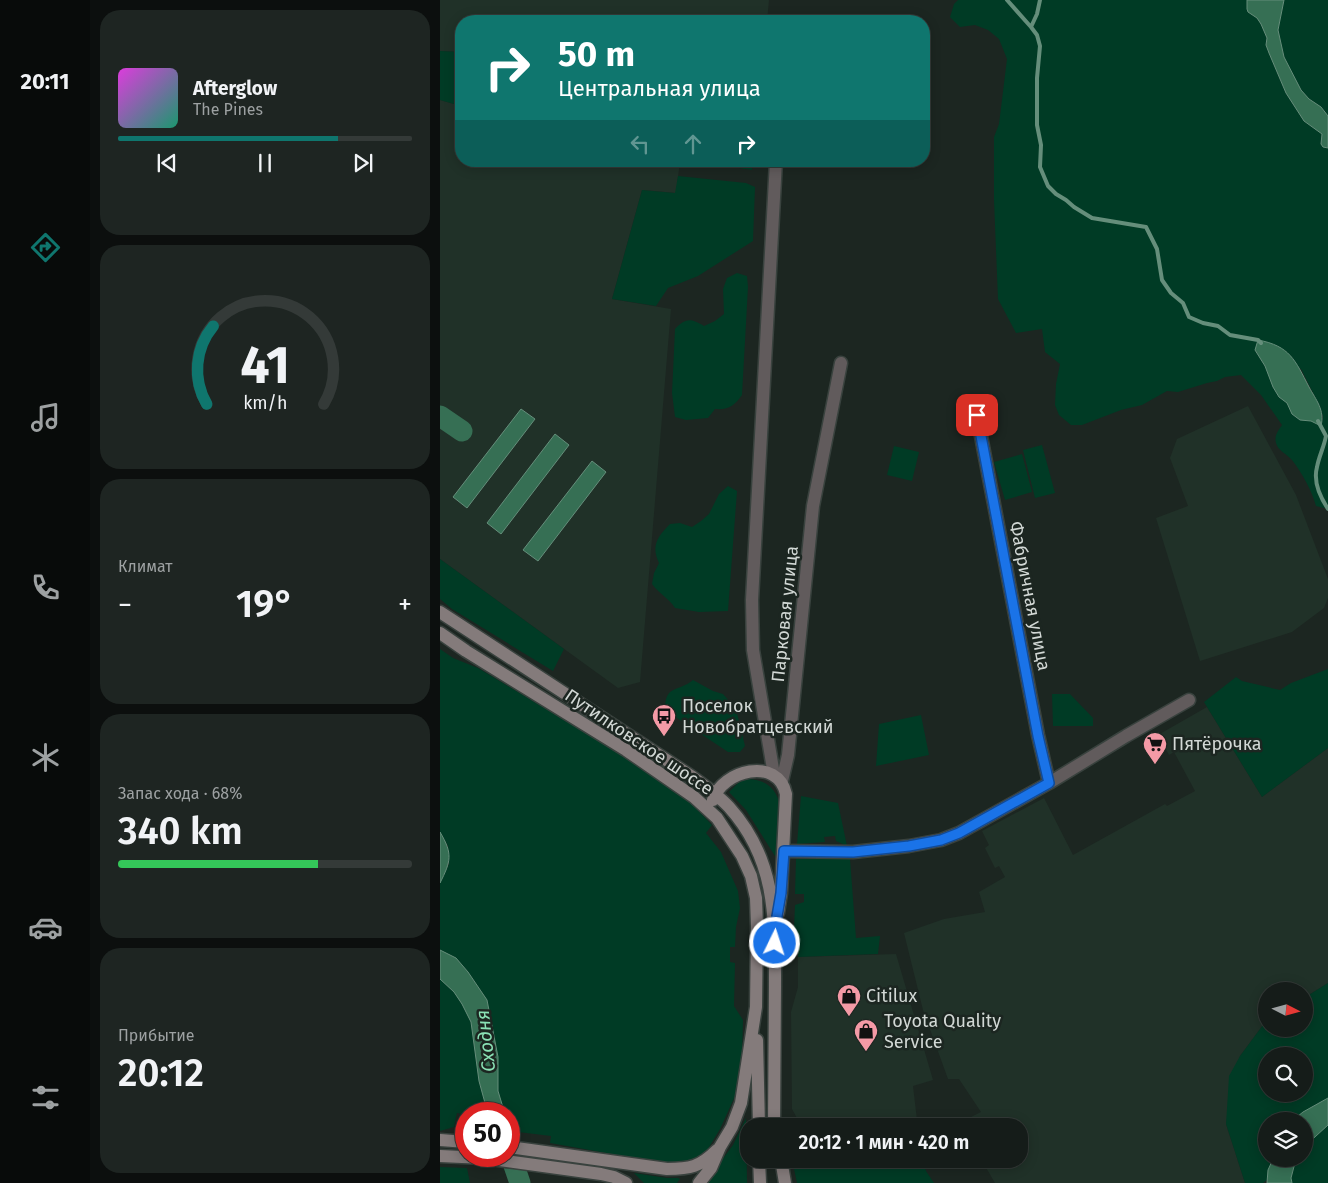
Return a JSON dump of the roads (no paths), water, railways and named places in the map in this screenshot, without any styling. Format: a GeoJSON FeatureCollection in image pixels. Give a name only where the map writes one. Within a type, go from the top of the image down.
{"type":"FeatureCollection","features":[{"type":"Feature","properties":{"kind":"main road","name":"Путилковское шоссе"},"geometry":{"type":"LineString","coordinates":[[440,612],[692,776],[715,793],[744,826],[765,869],[771,891],[775,928],[774,1118]]}},
{"type":"Feature","properties":{"kind":"main road","name":"Путилковское шоссе"},"geometry":{"type":"LineString","coordinates":[[440,633],[683,788],[717,818],[742,856],[751,876],[756,898],[756,1007],[741,1103],[732,1127],[720,1147],[711,1168],[699,1183]]}},
{"type":"Feature","properties":{"kind":"main road"},"geometry":{"type":"LineString","coordinates":[[717,818],[712,809],[715,793],[732,778],[740,774],[763,771],[778,778]]}},
{"type":"Feature","properties":{"kind":"main road","name":"Парковая улица"},"geometry":{"type":"LineString","coordinates":[[775,928],[781,893],[786,794],[778,778]]}},
{"type":"Feature","properties":{"kind":"main road"},"geometry":{"type":"LineString","coordinates":[[756,1007],[759,1118]]}},
{"type":"Feature","properties":{"kind":"main road"},"geometry":{"type":"LineString","coordinates":[[440,1140],[455,1141]]}},
{"type":"Feature","properties":{"kind":"main road"},"geometry":{"type":"LineString","coordinates":[[520,1149],[667,1169],[686,1169],[696,1166],[709,1158],[720,1147]]}},
{"type":"Feature","properties":{"kind":"main road"},"geometry":{"type":"LineString","coordinates":[[440,1156],[484,1158],[601,1174],[614,1177],[626,1183]]}},
{"type":"Feature","properties":{"kind":"main road"},"geometry":{"type":"LineString","coordinates":[[759,1168],[760,1183]]}},
{"type":"Feature","properties":{"kind":"main road"},"geometry":{"type":"LineString","coordinates":[[775,1168],[776,1183]]}},
{"type":"Feature","properties":{"kind":"main road"},"geometry":{"type":"LineString","coordinates":[[782,1168],[785,1183]]}},
{"type":"Feature","properties":{"kind":"street"},"geometry":{"type":"LineString","coordinates":[[776,167],[752,600],[753,650],[778,778]]}},
{"type":"Feature","properties":{"kind":"street","name":"Парковая улица"},"geometry":{"type":"LineString","coordinates":[[778,778],[788,755],[813,506],[841,363]]}},
{"type":"Feature","properties":{"kind":"street","name":"Фабричная улица"},"geometry":{"type":"LineString","coordinates":[[977,415],[1038,736],[1049,783]]}},
{"type":"Feature","properties":{"kind":"street"},"geometry":{"type":"LineString","coordinates":[[784,851],[853,852],[909,846],[941,840],[959,833],[1049,783],[1190,700]]}},
{"type":"Feature","properties":{"kind":"water"},"geometry":{"type":"Polygon","coordinates":[[[1247,0],[1284,0],[1278,30],[1284,57],[1301,90],[1309,99],[1321,107],[1328,116],[1328,148],[1323,147],[1321,144],[1322,134],[1304,121],[1286,93],[1266,45],[1267,38],[1257,18],[1248,12],[1247,0]]]}},
{"type":"Feature","properties":{"kind":"water"},"geometry":{"type":"Polygon","coordinates":[[[1258,340],[1285,350],[1295,362],[1319,405],[1322,415],[1321,426],[1311,421],[1300,420],[1292,414],[1287,403],[1279,397],[1265,366],[1255,350],[1258,340]]]}},
{"type":"Feature","properties":{"kind":"water"},"geometry":{"type":"Polygon","coordinates":[[[521,409],[535,419],[467,508],[453,497],[521,409]]]}},
{"type":"Feature","properties":{"kind":"water"},"geometry":{"type":"Polygon","coordinates":[[[555,434],[569,445],[501,534],[487,523],[555,434]]]}},
{"type":"Feature","properties":{"kind":"water"},"geometry":{"type":"Polygon","coordinates":[[[592,461],[606,472],[538,561],[523,550],[592,461]]]}},
{"type":"Feature","properties":{"kind":"water"},"geometry":{"type":"Polygon","coordinates":[[[440,832],[447,846],[449,858],[440,883],[440,832]]]}},
{"type":"Feature","properties":{"kind":"water"},"geometry":{"type":"Polygon","coordinates":[[[440,950],[456,958],[487,1000],[498,1057],[498,1091],[501,1102],[485,1102],[479,1081],[471,1022],[454,992],[440,979],[440,950]]]}},
{"type":"Feature","properties":{"kind":"water"},"geometry":{"type":"Polygon","coordinates":[[[1328,1098],[1328,1125],[1313,1139],[1313,1112],[1303,1112],[1328,1098]]]}},
{"type":"Feature","properties":{"kind":"water"},"geometry":{"type":"Polygon","coordinates":[[[1269,1167],[1294,1167],[1291,1178],[1292,1183],[1267,1183],[1269,1167]]]}},
{"type":"Feature","properties":{"kind":"waterway"},"geometry":{"type":"LineString","coordinates":[[1007,0],[1031,27]]}},
{"type":"Feature","properties":{"kind":"waterway"},"geometry":{"type":"LineString","coordinates":[[1040,0],[1037,14],[1031,27],[1037,35],[1040,46],[1037,78],[1037,125],[1041,145],[1040,167],[1048,186],[1056,194],[1092,218],[1146,227],[1157,249],[1162,280],[1171,293],[1183,303],[1189,317],[1203,323],[1218,326],[1230,335],[1258,340],[1261,343]]}},
{"type":"Feature","properties":{"kind":"waterway"},"geometry":{"type":"LineString","coordinates":[[440,416],[462,431]]}},
{"type":"Feature","properties":{"kind":"waterway"},"geometry":{"type":"LineString","coordinates":[[1318,421],[1326,436],[1318,463],[1316,478],[1320,494],[1328,509]]}},
{"type":"Feature","properties":{"kind":"waterway","name":"Сходня"},"geometry":{"type":"LineString","coordinates":[[514,1167],[520,1183]]}},
{"type":"Feature","properties":{"kind":"place","name":"Поселок Новобратцевский"},"geometry":{"type":"Point","coordinates":[664,737]}},
{"type":"Feature","properties":{"kind":"place","name":"Пятёрочка"},"geometry":{"type":"Point","coordinates":[1155,765]}},
{"type":"Feature","properties":{"kind":"place","name":"Citilux"},"geometry":{"type":"Point","coordinates":[849,1017]}},
{"type":"Feature","properties":{"kind":"place","name":"Toyota Quality Service"},"geometry":{"type":"Point","coordinates":[866,1052]}}]}
